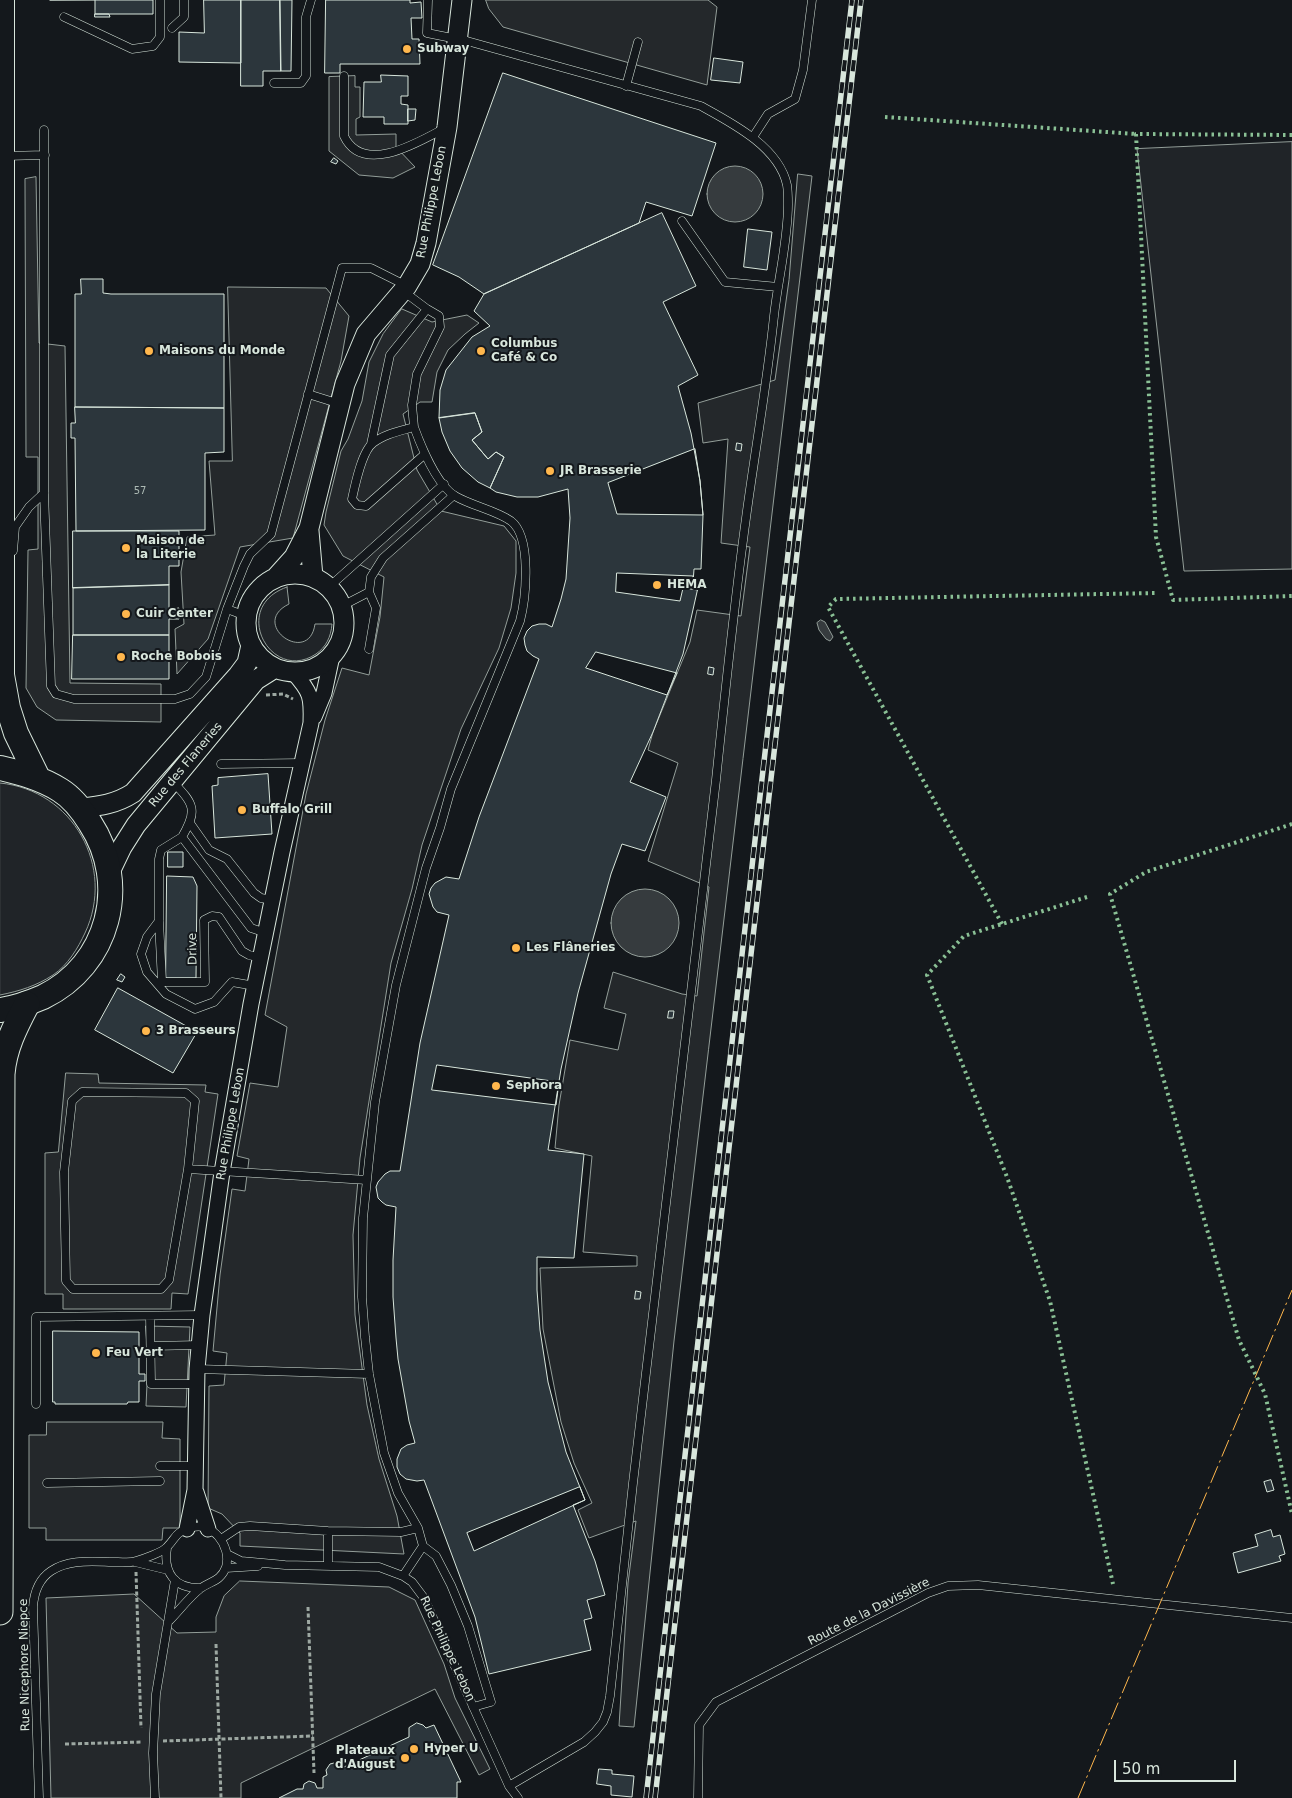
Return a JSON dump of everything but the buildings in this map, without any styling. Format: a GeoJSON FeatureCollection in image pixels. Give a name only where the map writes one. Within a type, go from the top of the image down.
{"type":"FeatureCollection","features":[{"type":"Feature","properties":{"kind":"highway"},"geometry":{"type":"LineString","coordinates":[[0,1612],[2,1074],[3,1057],[9,1040],[27,1004]]}},
{"type":"Feature","properties":{"kind":"main road"},"geometry":{"type":"LineString","coordinates":[[2,0],[2,675],[8,708],[16,734],[38,778]]}},
{"type":"Feature","properties":{"kind":"main road"},"geometry":{"type":"LineString","coordinates":[[0,768],[38,778],[61,790],[81,808],[100,838],[110,872],[110,906],[106,922],[101,938],[83,967],[58,989],[27,1004],[0,1010]]}},
{"type":"Feature","properties":{"kind":"street","name":"Rue Philippe Lebon"},"geometry":{"type":"LineString","coordinates":[[276,577],[294,557],[309,528],[340,404],[366,334],[405,288],[420,264],[426,243],[446,127],[462,0]]}},
{"type":"Feature","properties":{"kind":"street","name":"Rue Philippe Lebon"},"geometry":{"type":"LineString","coordinates":[[309,528],[313,577]]}},
{"type":"Feature","properties":{"kind":"street"},"geometry":{"type":"LineString","coordinates":[[288,574],[301,574],[313,577],[329,587],[337,596],[344,616],[344,632],[332,656],[321,665],[308,671],[294,672],[275,668],[265,662],[251,645],[246,631],[246,616],[256,593],[276,577],[288,574]]}},
{"type":"Feature","properties":{"kind":"street","name":"Rue des Flaneries"},"geometry":{"type":"LineString","coordinates":[[81,808],[108,805],[120,801],[133,793],[238,675],[247,663],[251,645]]}},
{"type":"Feature","properties":{"kind":"street","name":"Rue Philippe Lebon"},"geometry":{"type":"LineString","coordinates":[[311,723],[324,693],[332,656]]}},
{"type":"Feature","properties":{"kind":"street","name":"Rue des Flaneries"},"geometry":{"type":"LineString","coordinates":[[110,872],[122,847],[136,825],[256,680],[275,668]]}},
{"type":"Feature","properties":{"kind":"street","name":"Rue Philippe Lebon"},"geometry":{"type":"LineString","coordinates":[[189,1528],[195,1490],[197,1377],[202,1315],[222,1172],[272,900],[311,723],[312,703],[306,687],[294,672]]}},
{"type":"Feature","properties":{"kind":"street"},"geometry":{"type":"LineString","coordinates":[[195,1490],[208,1529]]}},
{"type":"Feature","properties":{"kind":"lane"},"geometry":{"type":"LineString","coordinates":[[64,17],[132,49],[153,46],[160,37],[160,0]]}},
{"type":"Feature","properties":{"kind":"lane"},"geometry":{"type":"LineString","coordinates":[[172,28],[184,17],[184,0]]}},
{"type":"Feature","properties":{"kind":"lane"},"geometry":{"type":"LineString","coordinates":[[274,84],[301,83],[306,76],[306,17],[311,0]]}},
{"type":"Feature","properties":{"kind":"lane"},"geometry":{"type":"LineString","coordinates":[[428,0],[427,33],[457,39],[701,106],[731,122],[753,137],[779,164],[787,185],[788,224],[746,518],[725,688],[610,1696],[603,1722],[584,1742],[509,1786]]}},
{"type":"Feature","properties":{"kind":"lane"},"geometry":{"type":"LineString","coordinates":[[753,137],[768,114],[795,99],[803,70],[812,0]]}},
{"type":"Feature","properties":{"kind":"lane"},"geometry":{"type":"LineString","coordinates":[[626,86],[638,42]]}},
{"type":"Feature","properties":{"kind":"lane"},"geometry":{"type":"LineString","coordinates":[[344,76],[344,136],[348,144],[359,151],[371,154],[390,154],[411,146],[446,127]]}},
{"type":"Feature","properties":{"kind":"lane"},"geometry":{"type":"LineString","coordinates":[[44,130],[44,493],[50,686],[56,694],[74,699],[175,699],[190,694],[206,677],[227,609],[250,554],[271,534],[342,268],[371,268],[405,288],[428,309],[439,316],[440,327],[417,374],[412,405],[414,427],[425,454],[444,484],[454,495],[510,520],[518,527],[522,537],[525,564],[524,605],[520,621],[451,789],[422,883],[396,985],[375,1102],[363,1218],[362,1297],[368,1374],[384,1453],[398,1493],[418,1528],[423,1546],[436,1556],[451,1585],[468,1626],[491,1702],[473,1707]]}},
{"type":"Feature","properties":{"kind":"lane"},"geometry":{"type":"LineString","coordinates":[[3,156],[45,155]]}},
{"type":"Feature","properties":{"kind":"lane"},"geometry":{"type":"LineString","coordinates":[[682,221],[725,282],[778,287]]}},
{"type":"Feature","properties":{"kind":"lane"},"geometry":{"type":"LineString","coordinates":[[425,454],[366,506],[357,505],[352,498],[359,468],[371,444],[390,355],[428,309]]}},
{"type":"Feature","properties":{"kind":"lane"},"geometry":{"type":"LineString","coordinates":[[308,394],[340,404]]}},
{"type":"Feature","properties":{"kind":"lane"},"geometry":{"type":"LineString","coordinates":[[371,444],[388,435],[414,427]]}},
{"type":"Feature","properties":{"kind":"lane"},"geometry":{"type":"LineString","coordinates":[[329,587],[444,484]]}},
{"type":"Feature","properties":{"kind":"lane"},"geometry":{"type":"LineString","coordinates":[[12,557],[15,527],[29,507],[44,493]]}},
{"type":"Feature","properties":{"kind":"lane"},"geometry":{"type":"LineString","coordinates":[[369,649],[376,608],[369,592],[371,577],[383,558],[454,495]]}},
{"type":"Feature","properties":{"kind":"lane"},"geometry":{"type":"LineString","coordinates":[[2,675],[11,577]]}},
{"type":"Feature","properties":{"kind":"lane"},"geometry":{"type":"LineString","coordinates":[[342,606],[369,592]]}},
{"type":"Feature","properties":{"kind":"lane"},"geometry":{"type":"LineString","coordinates":[[227,609],[246,616]]}},
{"type":"Feature","properties":{"kind":"lane"},"geometry":{"type":"LineString","coordinates":[[221,764],[302,763]]}},
{"type":"Feature","properties":{"kind":"lane"},"geometry":{"type":"LineString","coordinates":[[173,782],[189,798],[193,812],[190,823],[182,837],[162,850],[159,859],[159,921],[148,937],[141,954],[147,972],[166,994],[195,1009],[214,1002],[232,982],[255,986]]}},
{"type":"Feature","properties":{"kind":"lane"},"geometry":{"type":"LineString","coordinates":[[190,823],[209,850],[227,858],[254,893],[261,898],[272,900]]}},
{"type":"Feature","properties":{"kind":"lane"},"geometry":{"type":"LineString","coordinates":[[182,837],[251,928],[266,933]]}},
{"type":"Feature","properties":{"kind":"lane","name":"Drive"},"geometry":{"type":"LineString","coordinates":[[159,921],[162,982],[205,982],[204,920],[212,916],[219,916],[242,951],[261,958]]}},
{"type":"Feature","properties":{"kind":"lane"},"geometry":{"type":"LineString","coordinates":[[82,1092],[186,1093],[195,1101],[188,1169],[169,1280],[161,1289],[73,1288],[66,1281],[64,1172],[72,1101],[82,1092]]}},
{"type":"Feature","properties":{"kind":"lane"},"geometry":{"type":"LineString","coordinates":[[188,1169],[367,1180]]}},
{"type":"Feature","properties":{"kind":"lane"},"geometry":{"type":"LineString","coordinates":[[36,1404],[36,1317],[202,1315]]}},
{"type":"Feature","properties":{"kind":"lane"},"geometry":{"type":"LineString","coordinates":[[150,1316],[151,1384],[197,1377],[368,1374]]}},
{"type":"Feature","properties":{"kind":"lane"},"geometry":{"type":"LineString","coordinates":[[151,1346],[200,1345]]}},
{"type":"Feature","properties":{"kind":"lane"},"geometry":{"type":"LineString","coordinates":[[160,1466],[196,1466]]}},
{"type":"Feature","properties":{"kind":"lane"},"geometry":{"type":"LineString","coordinates":[[47,1483],[160,1481]]}},
{"type":"Feature","properties":{"kind":"lane"},"geometry":{"type":"LineString","coordinates":[[221,1539],[239,1527],[250,1526],[328,1531],[401,1532],[418,1528]]}},
{"type":"Feature","properties":{"kind":"lane"},"geometry":{"type":"LineString","coordinates":[[169,1621],[201,1588],[216,1581],[226,1568],[227,1554],[221,1539],[208,1529],[189,1528]]}},
{"type":"Feature","properties":{"kind":"lane","name":"Rue Nicephore Niepce"},"geometry":{"type":"LineString","coordinates":[[38,1798],[34,1595],[39,1585],[50,1572],[70,1562],[135,1562],[166,1548],[176,1534],[189,1528]]}},
{"type":"Feature","properties":{"kind":"lane"},"geometry":{"type":"LineString","coordinates":[[328,1531],[328,1566]]}},
{"type":"Feature","properties":{"kind":"lane"},"geometry":{"type":"LineString","coordinates":[[403,1576],[423,1546]]}},
{"type":"Feature","properties":{"kind":"lane"},"geometry":{"type":"LineString","coordinates":[[166,1548],[165,1559],[168,1570],[175,1580],[183,1586],[201,1588]]}},
{"type":"Feature","properties":{"kind":"lane","name":"Rue Philippe Lebon"},"geometry":{"type":"LineString","coordinates":[[227,1554],[241,1561],[285,1565],[379,1567],[403,1576],[412,1582],[424,1598],[509,1786],[516,1797]]}},
{"type":"Feature","properties":{"kind":"lane"},"geometry":{"type":"LineString","coordinates":[[135,1562],[168,1570]]}},
{"type":"Feature","properties":{"kind":"lane"},"geometry":{"type":"LineString","coordinates":[[226,1568],[285,1565]]}},
{"type":"Feature","properties":{"kind":"lane"},"geometry":{"type":"LineString","coordinates":[[155,1798],[154,1741],[156,1694],[175,1580]]}},
{"type":"Feature","properties":{"kind":"lane","name":"Route de la Davissière"},"geometry":{"type":"LineString","coordinates":[[698,1798],[700,1725],[716,1702],[928,1593],[948,1586],[978,1585],[1292,1618]]}},
{"type":"Feature","properties":{"kind":"path"},"geometry":{"type":"LineString","coordinates":[[251,686],[263,696],[283,694],[296,700]]}},
{"type":"Feature","properties":{"kind":"path"},"geometry":{"type":"LineString","coordinates":[[136,1571],[141,1732]]}},
{"type":"Feature","properties":{"kind":"path"},"geometry":{"type":"LineString","coordinates":[[308,1607],[314,1773]]}},
{"type":"Feature","properties":{"kind":"path"},"geometry":{"type":"LineString","coordinates":[[216,1644],[221,1798]]}},
{"type":"Feature","properties":{"kind":"path"},"geometry":{"type":"LineString","coordinates":[[65,1744],[313,1736]]}},
{"type":"Feature","properties":{"kind":"path"},"geometry":{"type":"LineString","coordinates":[[142,1742],[142,1750]]}},
{"type":"Feature","properties":{"kind":"shaded area"},"geometry":{"type":"Polygon","coordinates":[[[486,0],[708,0],[717,7],[707,85],[503,27],[489,9],[486,0]]]}},
{"type":"Feature","properties":{"kind":"shaded area"},"geometry":{"type":"Polygon","coordinates":[[[355,76],[355,87],[360,87],[360,117],[356,119],[356,135],[396,134],[396,147],[415,167],[393,178],[359,175],[329,151],[329,77],[355,76]]]}},
{"type":"Feature","properties":{"kind":"shaded area"},"geometry":{"type":"Polygon","coordinates":[[[1292,142],[1292,569],[1184,571],[1137,149],[1292,142]]]}},
{"type":"Feature","properties":{"kind":"shaded area"},"geometry":{"type":"Polygon","coordinates":[[[735,166],[755,174],[763,194],[755,214],[735,222],[715,214],[707,194],[715,174],[735,166]]]}},
{"type":"Feature","properties":{"kind":"shaded area"},"geometry":{"type":"Polygon","coordinates":[[[798,174],[812,176],[674,1341],[634,1727],[619,1726],[628,1583],[636,1521],[589,1538],[578,1510],[592,1503],[574,1463],[561,1422],[543,1329],[540,1268],[637,1266],[637,1256],[583,1252],[592,1156],[555,1148],[559,1105],[570,1040],[618,1050],[626,1014],[604,1008],[613,972],[682,994],[697,996],[709,887],[648,861],[678,763],[648,750],[653,732],[690,642],[697,610],[741,616],[750,547],[721,543],[728,439],[703,443],[698,403],[775,380],[789,280],[798,174]]]}},
{"type":"Feature","properties":{"kind":"shaded area"},"geometry":{"type":"Polygon","coordinates":[[[36,177],[39,343],[65,346],[70,683],[161,684],[161,722],[56,720],[37,707],[26,688],[28,550],[38,549],[38,457],[26,457],[25,179],[36,177]]]}},
{"type":"Feature","properties":{"kind":"shaded area"},"geometry":{"type":"Polygon","coordinates":[[[228,287],[326,288],[349,316],[341,361],[293,538],[240,547],[208,639],[177,674],[175,629],[184,624],[181,572],[187,537],[215,535],[209,461],[232,461],[228,287]]]}},
{"type":"Feature","properties":{"kind":"shaded area"},"geometry":{"type":"Polygon","coordinates":[[[402,309],[432,322],[467,315],[479,323],[448,350],[437,372],[432,402],[420,402],[403,414],[417,470],[441,511],[504,526],[516,541],[516,573],[511,608],[499,648],[461,729],[422,845],[412,889],[391,963],[360,1158],[353,1235],[355,1315],[367,1405],[379,1459],[397,1516],[404,1554],[240,1546],[240,1533],[222,1514],[208,1508],[209,1386],[224,1385],[227,1353],[213,1351],[220,1275],[232,1189],[245,1191],[249,1159],[237,1156],[250,1083],[278,1087],[287,1027],[265,1015],[306,794],[325,720],[342,668],[369,675],[380,617],[384,577],[343,556],[324,525],[326,512],[341,451],[348,439],[362,401],[369,362],[383,334],[402,309]]]}},
{"type":"Feature","properties":{"kind":"shaded area"},"geometry":{"type":"Polygon","coordinates":[[[287,587],[289,604],[278,612],[275,622],[284,638],[293,642],[303,642],[310,636],[315,624],[332,624],[329,637],[323,648],[316,654],[299,661],[284,659],[272,651],[263,639],[259,625],[261,610],[270,597],[287,587]]]}},
{"type":"Feature","properties":{"kind":"shaded area"},"geometry":{"type":"Polygon","coordinates":[[[821,620],[825,622],[833,637],[830,641],[819,630],[817,623],[821,620]]]}},
{"type":"Feature","properties":{"kind":"shaded area"},"geometry":{"type":"Polygon","coordinates":[[[0,783],[26,789],[48,800],[67,816],[81,836],[91,858],[95,883],[93,908],[85,933],[68,961],[53,975],[34,985],[0,995],[0,783]]]}},
{"type":"Feature","properties":{"kind":"shaded area"},"geometry":{"type":"Polygon","coordinates":[[[652,889],[664,895],[673,904],[679,916],[677,936],[669,947],[652,957],[638,957],[621,947],[613,936],[611,916],[621,899],[632,891],[652,889]]]}},
{"type":"Feature","properties":{"kind":"shaded area"},"geometry":{"type":"Polygon","coordinates":[[[66,1073],[98,1074],[99,1083],[206,1085],[205,1092],[218,1094],[188,1294],[172,1293],[171,1309],[63,1309],[63,1294],[45,1294],[45,1153],[58,1152],[66,1073]]]}},
{"type":"Feature","properties":{"kind":"shaded area"},"geometry":{"type":"Polygon","coordinates":[[[146,1326],[190,1327],[186,1407],[146,1406],[148,1362],[146,1326]]]}},
{"type":"Feature","properties":{"kind":"shaded area"},"geometry":{"type":"Polygon","coordinates":[[[47,1422],[163,1422],[162,1438],[180,1439],[180,1528],[163,1528],[162,1540],[46,1540],[46,1528],[29,1528],[29,1435],[46,1435],[47,1422]]]}},
{"type":"Feature","properties":{"kind":"shaded area"},"geometry":{"type":"Polygon","coordinates":[[[240,1581],[389,1587],[415,1600],[444,1664],[455,1698],[490,1769],[479,1775],[435,1689],[241,1783],[241,1798],[51,1798],[46,1598],[134,1594],[177,1633],[216,1632],[216,1617],[224,1596],[240,1581]]]}},
{"type":"Feature","properties":{"kind":"railway"},"geometry":{"type":"LineString","coordinates":[[646,1798],[852,0]]}},
{"type":"Feature","properties":{"kind":"railway"},"geometry":{"type":"LineString","coordinates":[[655,1798],[861,0]]}},
{"type":"Feature","properties":{"kind":"hedge"},"geometry":{"type":"LineString","coordinates":[[885,117],[1136,134]]}},
{"type":"Feature","properties":{"kind":"hedge"},"geometry":{"type":"LineString","coordinates":[[1292,135],[1136,134],[1156,537],[1173,600],[1292,596]]}},
{"type":"Feature","properties":{"kind":"hedge"},"geometry":{"type":"LineString","coordinates":[[1002,924],[828,607],[836,599],[1156,593]]}},
{"type":"Feature","properties":{"kind":"hedge"},"geometry":{"type":"LineString","coordinates":[[1292,824],[1146,872],[1110,894],[1239,1340],[1265,1394],[1292,1514]]}},
{"type":"Feature","properties":{"kind":"hedge"},"geometry":{"type":"LineString","coordinates":[[1087,897],[964,936],[927,975],[1007,1177],[1050,1301],[1113,1584]]}},
{"type":"Feature","properties":{"kind":"power"},"geometry":{"type":"LineString","coordinates":[[1078,1798],[1292,1290]]}},
{"type":"Feature","properties":{"kind":"place","name":"Subway"},"geometry":{"type":"Point","coordinates":[407,49]}},
{"type":"Feature","properties":{"kind":"place","name":"Maisons du Monde"},"geometry":{"type":"Point","coordinates":[149,351]}},
{"type":"Feature","properties":{"kind":"place","name":"Columbus Café & Co"},"geometry":{"type":"Point","coordinates":[481,351]}},
{"type":"Feature","properties":{"kind":"place","name":"JR Brasserie"},"geometry":{"type":"Point","coordinates":[550,471]}},
{"type":"Feature","properties":{"kind":"place","name":"Maison de la Literie"},"geometry":{"type":"Point","coordinates":[126,548]}},
{"type":"Feature","properties":{"kind":"place","name":"HEMA"},"geometry":{"type":"Point","coordinates":[657,585]}},
{"type":"Feature","properties":{"kind":"place","name":"Cuir Center"},"geometry":{"type":"Point","coordinates":[126,614]}},
{"type":"Feature","properties":{"kind":"place","name":"Roche Bobois"},"geometry":{"type":"Point","coordinates":[121,657]}},
{"type":"Feature","properties":{"kind":"place","name":"Buffalo Grill"},"geometry":{"type":"Point","coordinates":[242,810]}},
{"type":"Feature","properties":{"kind":"place","name":"Les Flâneries"},"geometry":{"type":"Point","coordinates":[516,948]}},
{"type":"Feature","properties":{"kind":"place","name":"3 Brasseurs"},"geometry":{"type":"Point","coordinates":[146,1031]}},
{"type":"Feature","properties":{"kind":"place","name":"Sephora"},"geometry":{"type":"Point","coordinates":[496,1086]}},
{"type":"Feature","properties":{"kind":"place","name":"Feu Vert"},"geometry":{"type":"Point","coordinates":[96,1353]}},
{"type":"Feature","properties":{"kind":"place","name":"Hyper U"},"geometry":{"type":"Point","coordinates":[414,1749]}},
{"type":"Feature","properties":{"kind":"place","name":"Plateaux d'August"},"geometry":{"type":"Point","coordinates":[405,1758]}}]}
